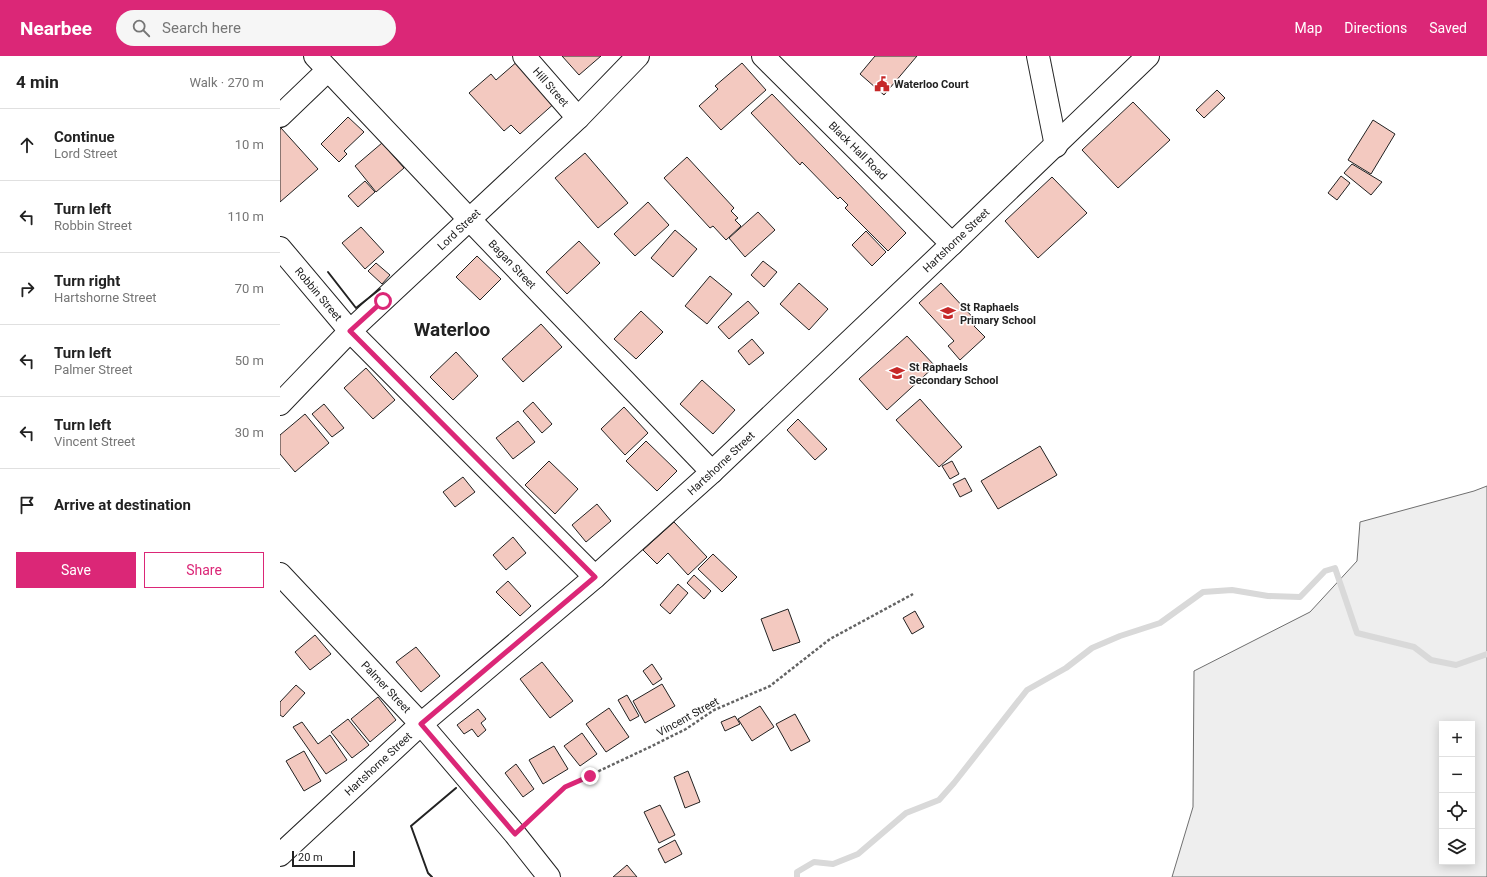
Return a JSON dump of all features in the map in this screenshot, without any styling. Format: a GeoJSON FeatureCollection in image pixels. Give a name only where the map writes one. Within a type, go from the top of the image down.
{"type":"FeatureCollection","features":[{"type":"Feature","properties":{"kind":"street","name":"Hill Street"},"geometry":{"type":"LineString","coordinates":[[524,56],[578,118]]}},
{"type":"Feature","properties":{"kind":"street","name":"Lord Street"},"geometry":{"type":"LineString","coordinates":[[280,404],[350,331],[578,118],[638,56]]}},
{"type":"Feature","properties":{"kind":"street","name":"Black Hall Road"},"geometry":{"type":"LineString","coordinates":[[763,56],[952,244]]}},
{"type":"Feature","properties":{"kind":"street"},"geometry":{"type":"LineString","coordinates":[[1038,56],[1056,146]]}},
{"type":"Feature","properties":{"kind":"street","name":"Hartshorne Street"},"geometry":{"type":"LineString","coordinates":[[280,855],[421,724],[595,577],[712,472],[1056,146],[1148,56]]}},
{"type":"Feature","properties":{"kind":"street"},"geometry":{"type":"LineString","coordinates":[[280,116],[322,63]]}},
{"type":"Feature","properties":{"kind":"street","name":"Bagan Street"},"geometry":{"type":"LineString","coordinates":[[322,63],[469,219],[712,472]]}},
{"type":"Feature","properties":{"kind":"street","name":"Robbin Street"},"geometry":{"type":"LineString","coordinates":[[280,248],[350,331],[595,577]]}},
{"type":"Feature","properties":{"kind":"street","name":"Palmer Street"},"geometry":{"type":"LineString","coordinates":[[280,574],[421,724],[515,834],[549,877]]}},
{"type":"Feature","properties":{"kind":"path","name":"Vincent Street"},"geometry":{"type":"LineString","coordinates":[[515,834],[565,787],[680,732],[714,710],[770,686],[830,639],[913,594]]}},
{"type":"Feature","properties":{"kind":"shaded area"},"geometry":{"type":"Polygon","coordinates":[[[1487,486],[1487,877],[1172,877],[1193,807],[1194,671],[1310,612],[1357,561],[1360,522],[1474,491],[1487,486]]]}},
{"type":"Feature","properties":{"kind":"building"},"geometry":{"type":"Polygon","coordinates":[[[562,56],[601,56],[579,75],[562,56]]]}},
{"type":"Feature","properties":{"kind":"building","name":"Waterloo Court"},"geometry":{"type":"Polygon","coordinates":[[[875,56],[917,56],[884,95],[860,74],[875,56]]]}},
{"type":"Feature","properties":{"kind":"building"},"geometry":{"type":"Polygon","coordinates":[[[519,60],[557,101],[520,134],[511,125],[504,131],[469,93],[491,74],[496,80],[519,60]]]}},
{"type":"Feature","properties":{"kind":"building"},"geometry":{"type":"Polygon","coordinates":[[[742,63],[766,90],[721,130],[699,106],[718,89],[715,86],[742,63]]]}},
{"type":"Feature","properties":{"kind":"building"},"geometry":{"type":"Polygon","coordinates":[[[1217,90],[1225,98],[1204,118],[1196,110],[1217,90]]]}},
{"type":"Feature","properties":{"kind":"building"},"geometry":{"type":"Polygon","coordinates":[[[772,94],[906,233],[888,251],[845,208],[848,205],[840,197],[838,199],[802,162],[800,165],[751,113],[772,94]]]}},
{"type":"Feature","properties":{"kind":"building"},"geometry":{"type":"Polygon","coordinates":[[[1133,102],[1170,140],[1118,188],[1082,150],[1133,102]]]}},
{"type":"Feature","properties":{"kind":"building"},"geometry":{"type":"Polygon","coordinates":[[[348,117],[364,132],[344,151],[347,154],[339,162],[321,144],[348,117]]]}},
{"type":"Feature","properties":{"kind":"building"},"geometry":{"type":"Polygon","coordinates":[[[1373,120],[1395,134],[1371,174],[1348,160],[1373,120]]]}},
{"type":"Feature","properties":{"kind":"building"},"geometry":{"type":"Polygon","coordinates":[[[281,128],[318,169],[280,202],[280,130],[281,128]]]}},
{"type":"Feature","properties":{"kind":"building"},"geometry":{"type":"Polygon","coordinates":[[[382,143],[404,168],[376,192],[355,166],[382,143]]]}},
{"type":"Feature","properties":{"kind":"building"},"geometry":{"type":"Polygon","coordinates":[[[585,153],[628,203],[598,228],[555,178],[585,153]]]}},
{"type":"Feature","properties":{"kind":"building"},"geometry":{"type":"Polygon","coordinates":[[[687,157],[734,208],[731,211],[738,218],[735,220],[741,226],[726,240],[713,226],[710,228],[664,178],[687,157]]]}},
{"type":"Feature","properties":{"kind":"building"},"geometry":{"type":"Polygon","coordinates":[[[1352,164],[1382,182],[1371,195],[1344,173],[1352,164]]]}},
{"type":"Feature","properties":{"kind":"building"},"geometry":{"type":"Polygon","coordinates":[[[1341,176],[1350,183],[1337,200],[1328,193],[1341,176]]]}},
{"type":"Feature","properties":{"kind":"building"},"geometry":{"type":"Polygon","coordinates":[[[1052,177],[1087,213],[1038,258],[1005,221],[1052,177]]]}},
{"type":"Feature","properties":{"kind":"building"},"geometry":{"type":"Polygon","coordinates":[[[365,181],[375,192],[358,207],[348,196],[365,181]]]}},
{"type":"Feature","properties":{"kind":"building"},"geometry":{"type":"Polygon","coordinates":[[[648,202],[669,225],[635,256],[614,234],[648,202]]]}},
{"type":"Feature","properties":{"kind":"building"},"geometry":{"type":"Polygon","coordinates":[[[758,212],[775,230],[745,257],[729,238],[758,212]]]}},
{"type":"Feature","properties":{"kind":"building"},"geometry":{"type":"Polygon","coordinates":[[[361,227],[384,252],[365,269],[342,243],[361,227]]]}},
{"type":"Feature","properties":{"kind":"building"},"geometry":{"type":"Polygon","coordinates":[[[675,230],[697,249],[673,277],[651,258],[675,230]]]}},
{"type":"Feature","properties":{"kind":"building"},"geometry":{"type":"Polygon","coordinates":[[[866,231],[886,252],[872,266],[852,245],[866,231]]]}},
{"type":"Feature","properties":{"kind":"building"},"geometry":{"type":"Polygon","coordinates":[[[579,241],[600,263],[567,294],[546,272],[579,241]]]}},
{"type":"Feature","properties":{"kind":"building"},"geometry":{"type":"Polygon","coordinates":[[[477,256],[501,279],[480,300],[456,277],[477,256]]]}},
{"type":"Feature","properties":{"kind":"building"},"geometry":{"type":"Polygon","coordinates":[[[763,261],[777,272],[764,287],[751,275],[763,261]]]}},
{"type":"Feature","properties":{"kind":"building"},"geometry":{"type":"Polygon","coordinates":[[[376,263],[390,275],[382,284],[368,271],[376,263]]]}},
{"type":"Feature","properties":{"kind":"building"},"geometry":{"type":"Polygon","coordinates":[[[710,276],[732,294],[707,324],[685,306],[710,276]]]}},
{"type":"Feature","properties":{"kind":"building"},"geometry":{"type":"Polygon","coordinates":[[[799,283],[828,309],[809,330],[780,304],[799,283]]]}},
{"type":"Feature","properties":{"kind":"building","name":"St Raphaels Primary School"},"geometry":{"type":"Polygon","coordinates":[[[941,283],[978,323],[974,326],[985,337],[960,360],[948,346],[954,341],[919,303],[941,283]]]}},
{"type":"Feature","properties":{"kind":"building"},"geometry":{"type":"Polygon","coordinates":[[[748,301],[759,313],[729,339],[718,327],[748,301]]]}},
{"type":"Feature","properties":{"kind":"building"},"geometry":{"type":"Polygon","coordinates":[[[641,311],[663,332],[636,359],[614,339],[641,311]]]}},
{"type":"Feature","properties":{"kind":"building"},"geometry":{"type":"Polygon","coordinates":[[[541,324],[562,347],[523,382],[502,359],[541,324]]]}},
{"type":"Feature","properties":{"kind":"building","name":"St Raphaels Secondary School"},"geometry":{"type":"Polygon","coordinates":[[[907,336],[935,366],[887,410],[859,379],[907,336]]]}},
{"type":"Feature","properties":{"kind":"building"},"geometry":{"type":"Polygon","coordinates":[[[752,339],[764,353],[749,365],[738,351],[752,339]]]}},
{"type":"Feature","properties":{"kind":"building"},"geometry":{"type":"Polygon","coordinates":[[[456,352],[478,376],[453,400],[430,377],[456,352]]]}},
{"type":"Feature","properties":{"kind":"building"},"geometry":{"type":"Polygon","coordinates":[[[366,368],[395,400],[373,419],[344,388],[366,368]]]}},
{"type":"Feature","properties":{"kind":"building"},"geometry":{"type":"Polygon","coordinates":[[[702,380],[735,410],[713,434],[680,404],[702,380]]]}},
{"type":"Feature","properties":{"kind":"building"},"geometry":{"type":"Polygon","coordinates":[[[920,399],[962,447],[939,467],[896,420],[920,399]]]}},
{"type":"Feature","properties":{"kind":"building"},"geometry":{"type":"Polygon","coordinates":[[[533,402],[552,424],[542,433],[523,411],[533,402]]]}},
{"type":"Feature","properties":{"kind":"building"},"geometry":{"type":"Polygon","coordinates":[[[324,404],[344,428],[332,437],[312,414],[324,404]]]}},
{"type":"Feature","properties":{"kind":"building"},"geometry":{"type":"Polygon","coordinates":[[[624,407],[648,433],[625,455],[601,429],[624,407]]]}},
{"type":"Feature","properties":{"kind":"building"},"geometry":{"type":"Polygon","coordinates":[[[305,414],[329,443],[295,472],[280,454],[280,435],[305,414]]]}},
{"type":"Feature","properties":{"kind":"building"},"geometry":{"type":"Polygon","coordinates":[[[798,419],[827,449],[815,460],[787,430],[798,419]]]}},
{"type":"Feature","properties":{"kind":"building"},"geometry":{"type":"Polygon","coordinates":[[[518,421],[535,442],[513,459],[496,438],[518,421]]]}},
{"type":"Feature","properties":{"kind":"building"},"geometry":{"type":"Polygon","coordinates":[[[646,441],[677,471],[657,491],[626,461],[646,441]]]}},
{"type":"Feature","properties":{"kind":"building"},"geometry":{"type":"Polygon","coordinates":[[[1040,446],[1057,475],[998,509],[981,481],[1040,446]]]}},
{"type":"Feature","properties":{"kind":"building"},"geometry":{"type":"Polygon","coordinates":[[[549,461],[578,489],[555,514],[525,485],[549,461]]]}},
{"type":"Feature","properties":{"kind":"building"},"geometry":{"type":"Polygon","coordinates":[[[952,461],[959,474],[950,479],[942,466],[952,461]]]}},
{"type":"Feature","properties":{"kind":"building"},"geometry":{"type":"Polygon","coordinates":[[[463,477],[475,492],[455,507],[443,492],[463,477]]]}},
{"type":"Feature","properties":{"kind":"building"},"geometry":{"type":"Polygon","coordinates":[[[965,478],[972,491],[960,497],[953,484],[965,478]]]}},
{"type":"Feature","properties":{"kind":"building"},"geometry":{"type":"Polygon","coordinates":[[[597,504],[611,521],[586,542],[572,525],[597,504]]]}},
{"type":"Feature","properties":{"kind":"building"},"geometry":{"type":"Polygon","coordinates":[[[674,522],[707,557],[688,575],[668,553],[657,564],[643,550],[674,522]]]}},
{"type":"Feature","properties":{"kind":"building"},"geometry":{"type":"Polygon","coordinates":[[[513,537],[526,553],[506,570],[493,555],[513,537]]]}},
{"type":"Feature","properties":{"kind":"building"},"geometry":{"type":"Polygon","coordinates":[[[713,554],[737,577],[722,592],[698,569],[713,554]]]}},
{"type":"Feature","properties":{"kind":"building"},"geometry":{"type":"Polygon","coordinates":[[[694,575],[711,591],[704,599],[687,583],[694,575]]]}},
{"type":"Feature","properties":{"kind":"building"},"geometry":{"type":"Polygon","coordinates":[[[508,581],[531,606],[520,616],[496,592],[508,581]]]}},
{"type":"Feature","properties":{"kind":"building"},"geometry":{"type":"Polygon","coordinates":[[[678,584],[688,593],[670,614],[660,605],[678,584]]]}},
{"type":"Feature","properties":{"kind":"building"},"geometry":{"type":"Polygon","coordinates":[[[788,609],[800,642],[773,651],[761,619],[788,609]]]}},
{"type":"Feature","properties":{"kind":"building"},"geometry":{"type":"Polygon","coordinates":[[[915,611],[924,627],[912,634],[903,618],[915,611]]]}},
{"type":"Feature","properties":{"kind":"building"},"geometry":{"type":"Polygon","coordinates":[[[315,635],[331,654],[310,670],[295,652],[315,635]]]}},
{"type":"Feature","properties":{"kind":"building"},"geometry":{"type":"Polygon","coordinates":[[[416,647],[440,676],[421,692],[396,662],[416,647]]]}},
{"type":"Feature","properties":{"kind":"building"},"geometry":{"type":"Polygon","coordinates":[[[542,662],[573,701],[550,718],[520,679],[542,662]]]}},
{"type":"Feature","properties":{"kind":"building"},"geometry":{"type":"Polygon","coordinates":[[[652,664],[662,679],[653,685],[643,671],[652,664]]]}},
{"type":"Feature","properties":{"kind":"building"},"geometry":{"type":"Polygon","coordinates":[[[662,684],[675,706],[645,723],[633,701],[662,684]]]}},
{"type":"Feature","properties":{"kind":"building"},"geometry":{"type":"Polygon","coordinates":[[[296,685],[305,693],[283,717],[280,715],[280,702],[296,685]]]}},
{"type":"Feature","properties":{"kind":"building"},"geometry":{"type":"Polygon","coordinates":[[[627,695],[639,716],[630,721],[618,700],[627,695]]]}},
{"type":"Feature","properties":{"kind":"building"},"geometry":{"type":"Polygon","coordinates":[[[378,697],[396,720],[370,742],[351,719],[378,697]]]}},
{"type":"Feature","properties":{"kind":"building"},"geometry":{"type":"Polygon","coordinates":[[[760,706],[774,727],[752,741],[738,719],[760,706]]]}},
{"type":"Feature","properties":{"kind":"building"},"geometry":{"type":"Polygon","coordinates":[[[609,708],[629,737],[606,752],[586,724],[609,708]]]}},
{"type":"Feature","properties":{"kind":"building"},"geometry":{"type":"Polygon","coordinates":[[[478,709],[486,719],[481,723],[486,730],[478,737],[472,729],[464,734],[457,725],[478,709]]]}},
{"type":"Feature","properties":{"kind":"building"},"geometry":{"type":"Polygon","coordinates":[[[795,714],[810,741],[791,751],[776,724],[795,714]]]}},
{"type":"Feature","properties":{"kind":"building"},"geometry":{"type":"Polygon","coordinates":[[[735,716],[740,724],[725,731],[721,722],[735,716]]]}},
{"type":"Feature","properties":{"kind":"building"},"geometry":{"type":"Polygon","coordinates":[[[348,719],[369,745],[352,758],[331,732],[348,719]]]}},
{"type":"Feature","properties":{"kind":"building"},"geometry":{"type":"Polygon","coordinates":[[[302,722],[318,744],[330,735],[347,760],[326,774],[293,727],[302,722]]]}},
{"type":"Feature","properties":{"kind":"building"},"geometry":{"type":"Polygon","coordinates":[[[582,733],[597,754],[580,766],[564,746],[582,733]]]}},
{"type":"Feature","properties":{"kind":"building"},"geometry":{"type":"Polygon","coordinates":[[[554,746],[568,769],[543,784],[529,760],[554,746]]]}},
{"type":"Feature","properties":{"kind":"building"},"geometry":{"type":"Polygon","coordinates":[[[304,751],[321,781],[304,791],[286,761],[304,751]]]}},
{"type":"Feature","properties":{"kind":"building"},"geometry":{"type":"Polygon","coordinates":[[[516,764],[534,789],[523,797],[505,773],[516,764]]]}},
{"type":"Feature","properties":{"kind":"building"},"geometry":{"type":"Polygon","coordinates":[[[688,771],[700,802],[685,808],[674,777],[688,771]]]}},
{"type":"Feature","properties":{"kind":"building"},"geometry":{"type":"Polygon","coordinates":[[[660,805],[675,835],[659,843],[644,812],[660,805]]]}},
{"type":"Feature","properties":{"kind":"building"},"geometry":{"type":"Polygon","coordinates":[[[675,840],[682,854],[665,863],[658,849],[675,840]]]}},
{"type":"Feature","properties":{"kind":"building"},"geometry":{"type":"Polygon","coordinates":[[[627,865],[637,877],[613,877],[627,865]]]}},
{"type":"Feature","properties":{"kind":"waterway"},"geometry":{"type":"LineString","coordinates":[[797,877],[797,872],[814,862],[833,864],[858,854],[906,813],[939,800],[1027,690],[1066,668],[1092,648],[1120,636],[1160,623],[1203,592],[1232,590],[1268,596],[1300,597],[1325,571],[1335,568],[1357,633],[1414,647],[1431,660],[1456,665],[1487,654]]}},
{"type":"Feature","properties":{"kind":"wall"},"geometry":{"type":"LineString","coordinates":[[328,272],[356,308],[380,289]]}},
{"type":"Feature","properties":{"kind":"wall"},"geometry":{"type":"LineString","coordinates":[[432,877],[428,873],[411,826],[456,788]]}},
{"type":"Feature","properties":{"kind":"place","name":"Waterloo Court"},"geometry":{"type":"Point","coordinates":[882,84]}},
{"type":"Feature","properties":{"kind":"place","name":"St Raphaels Primary School"},"geometry":{"type":"Point","coordinates":[948,313]}},
{"type":"Feature","properties":{"kind":"place","name":"St Raphaels Secondary School"},"geometry":{"type":"Point","coordinates":[897,373]}},
{"type":"Feature","properties":{"kind":"district","name":"Waterloo"},"geometry":{"type":"Point","coordinates":[452,329]}},
{"type":"Feature","properties":{"kind":"route"},"geometry":{"type":"LineString","coordinates":[[383,301],[350,331],[595,577],[421,724],[515,834],[565,787],[590,776]]}}]}
